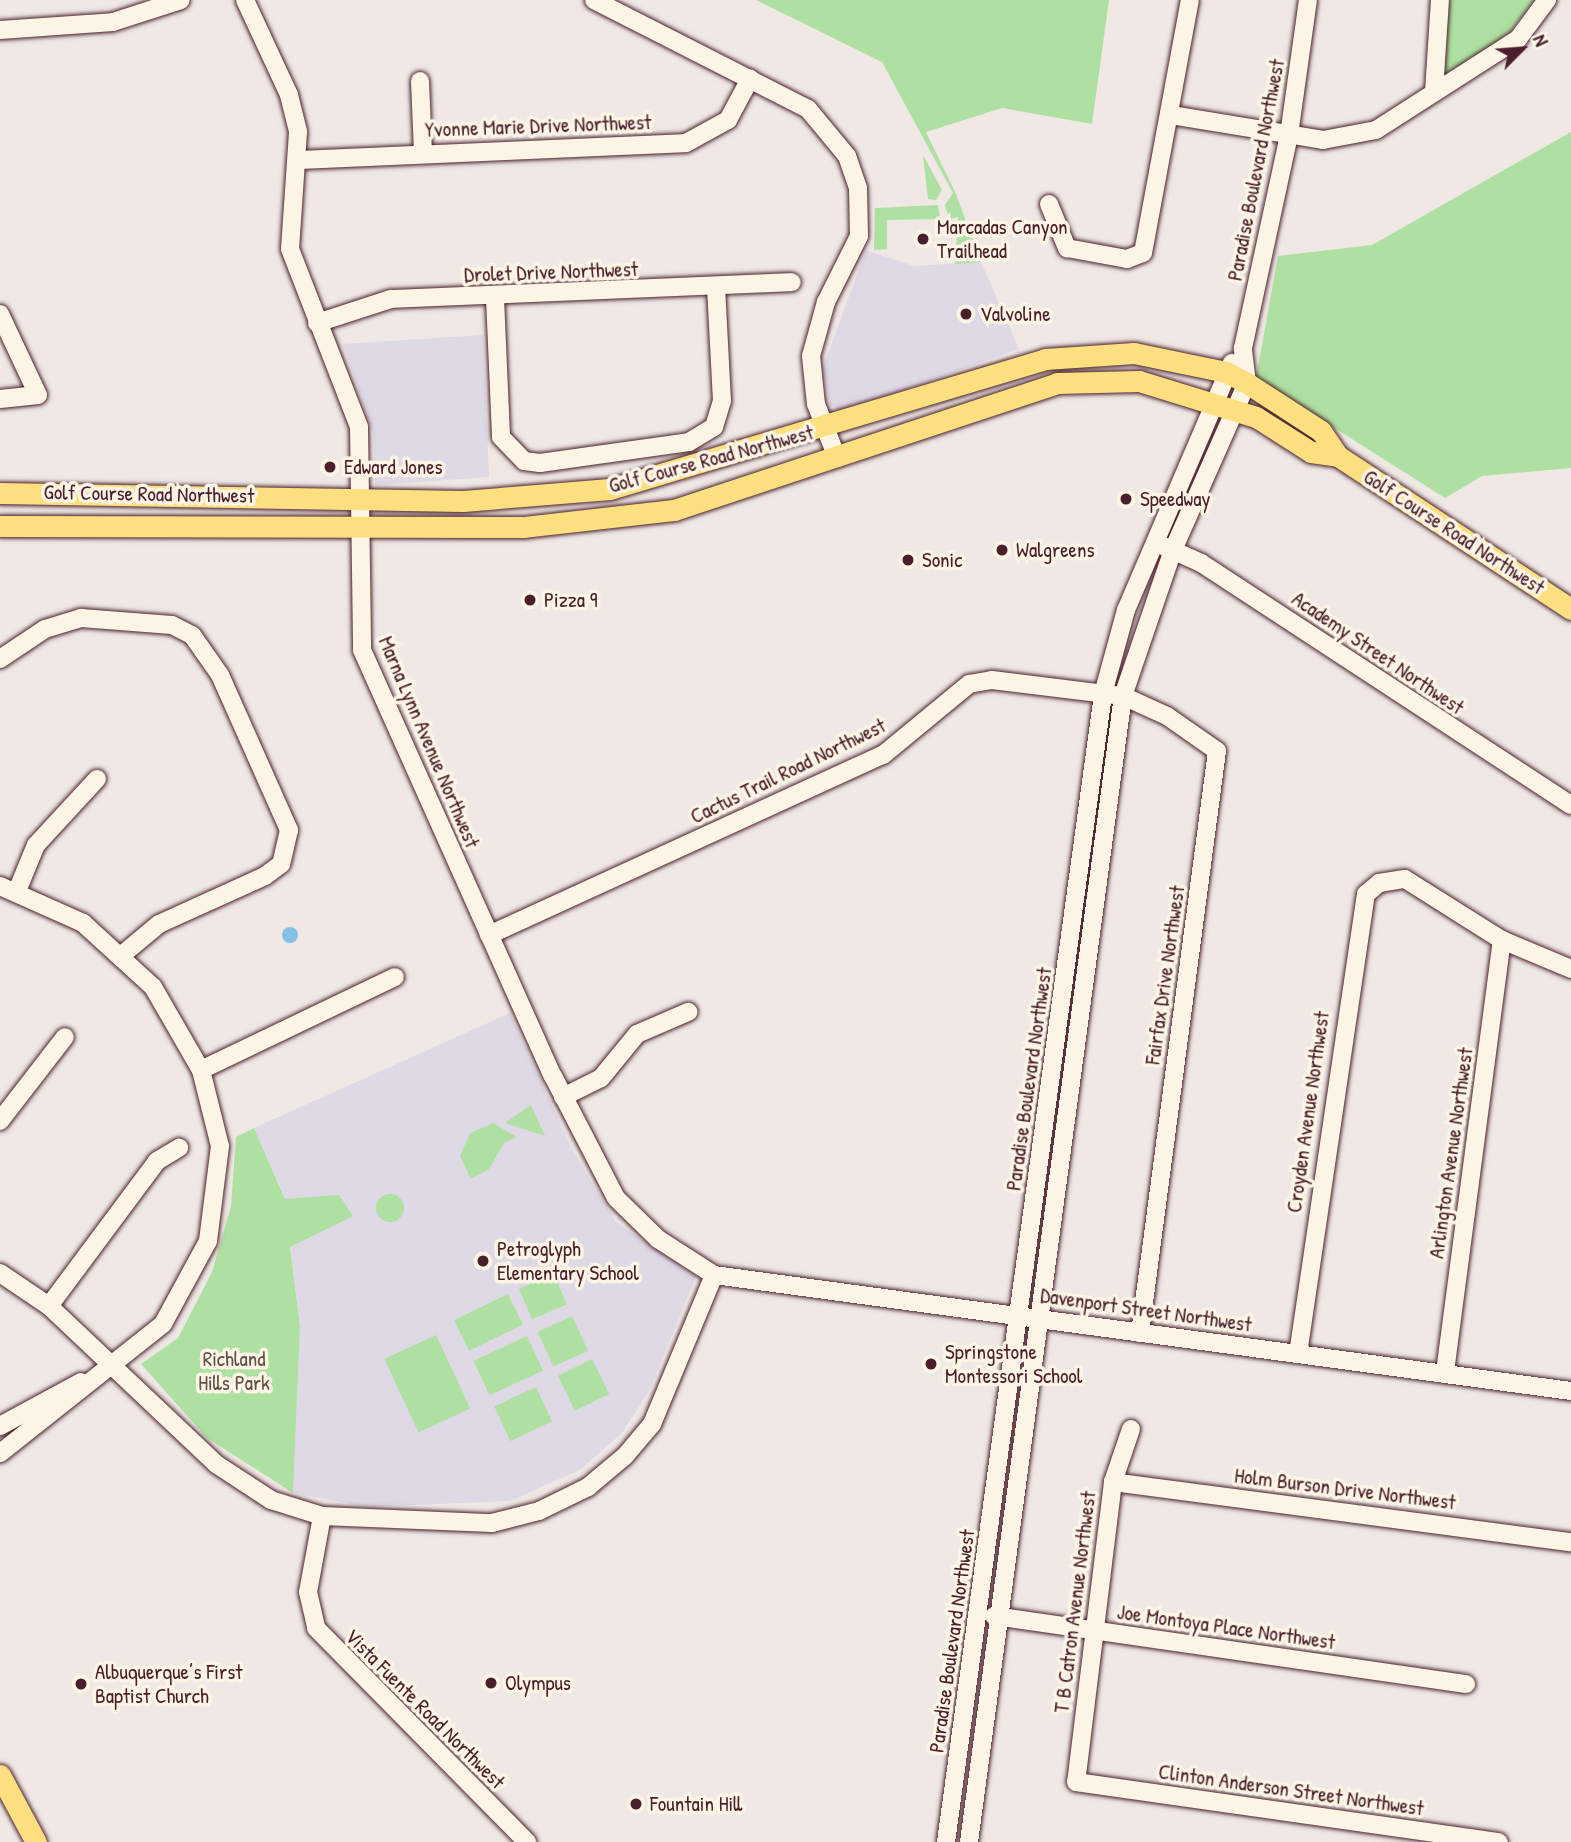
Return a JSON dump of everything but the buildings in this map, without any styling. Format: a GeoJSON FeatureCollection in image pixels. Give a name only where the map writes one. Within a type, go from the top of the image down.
{"type":"FeatureCollection","features":[{"type":"Feature","properties":{"kind":"main road","name":"Golf Course Road Northwest"},"geometry":{"type":"LineString","coordinates":[[0,493],[361,496],[463,501],[610,489],[822,429],[938,386],[1045,359],[1134,354],[1226,372],[1247,383],[1321,431],[1338,456],[1571,609]]}},
{"type":"Feature","properties":{"kind":"main road","name":"Golf Course Road Northwest"},"geometry":{"type":"LineString","coordinates":[[0,526],[359,531],[524,527],[674,510],[1057,383],[1139,382],[1216,403],[1237,411],[1311,452],[1338,456]]}},
{"type":"Feature","properties":{"kind":"main road"},"geometry":{"type":"LineString","coordinates":[[0,1775],[36,1842]]}},
{"type":"Feature","properties":{"kind":"street"},"geometry":{"type":"LineString","coordinates":[[0,30],[113,22],[181,0]]}},
{"type":"Feature","properties":{"kind":"street","name":"Marna Lynn Avenue Northwest"},"geometry":{"type":"LineString","coordinates":[[245,0],[289,95],[297,160],[290,249],[359,427],[362,650],[563,1097],[616,1198],[658,1239],[714,1275]]}},
{"type":"Feature","properties":{"kind":"street"},"geometry":{"type":"LineString","coordinates":[[594,0],[750,79],[830,128],[858,188],[859,236],[826,302],[811,356],[822,429],[836,458]]}},
{"type":"Feature","properties":{"kind":"street"},"geometry":{"type":"LineString","coordinates":[[1049,204],[1067,248],[1127,259],[1143,253],[1171,115],[1190,0]]}},
{"type":"Feature","properties":{"kind":"street","name":"Paradise Boulevard Northwest"},"geometry":{"type":"LineString","coordinates":[[946,1842],[980,1613],[1066,971],[1053,960],[1069,949],[1103,694],[1126,610],[1165,547],[1237,411],[1247,383],[1243,348],[1289,135],[1308,0]]}},
{"type":"Feature","properties":{"kind":"street"},"geometry":{"type":"LineString","coordinates":[[1434,92],[1440,0]]}},
{"type":"Feature","properties":{"kind":"street"},"geometry":{"type":"LineString","coordinates":[[1171,115],[1323,140],[1376,130],[1518,39],[1547,0]]}},
{"type":"Feature","properties":{"kind":"street","name":"Yvonne Marie Drive Northwest"},"geometry":{"type":"LineString","coordinates":[[297,160],[686,143],[728,120],[750,79]]}},
{"type":"Feature","properties":{"kind":"street"},"geometry":{"type":"LineString","coordinates":[[420,80],[423,154]]}},
{"type":"Feature","properties":{"kind":"street","name":"Drolet Drive Northwest"},"geometry":{"type":"LineString","coordinates":[[317,323],[391,299],[495,298],[792,282]]}},
{"type":"Feature","properties":{"kind":"street"},"geometry":{"type":"LineString","coordinates":[[495,298],[498,421],[510,451],[540,463],[689,442],[714,427],[722,401],[716,288]]}},
{"type":"Feature","properties":{"kind":"street"},"geometry":{"type":"LineString","coordinates":[[0,314],[38,395],[0,399]]}},
{"type":"Feature","properties":{"kind":"street","name":"Paradise Boulevard Northwest"},"geometry":{"type":"LineString","coordinates":[[969,1842],[1003,1618],[1040,1316],[1123,696],[1165,547],[1226,372],[1243,348]]}},
{"type":"Feature","properties":{"kind":"street","name":"Academy Street Northwest"},"geometry":{"type":"LineString","coordinates":[[1165,547],[1571,805]]}},
{"type":"Feature","properties":{"kind":"street"},"geometry":{"type":"LineString","coordinates":[[0,659],[62,622],[172,625],[208,653],[289,830],[281,864],[265,876],[159,924],[124,954]]}},
{"type":"Feature","properties":{"kind":"street","name":"Cactus Trail Road Northwest"},"geometry":{"type":"LineString","coordinates":[[489,935],[883,755],[969,684],[992,680],[1103,694]]}},
{"type":"Feature","properties":{"kind":"street","name":"Fairfax Drive Northwest"},"geometry":{"type":"LineString","coordinates":[[1103,694],[1123,696],[1167,716],[1217,751],[1140,1333]]}},
{"type":"Feature","properties":{"kind":"street"},"geometry":{"type":"LineString","coordinates":[[0,1453],[163,1324],[208,1241],[220,1146],[201,1070],[182,1029],[124,954],[83,923],[8,889],[36,845],[97,779]]}},
{"type":"Feature","properties":{"kind":"street"},"geometry":{"type":"LineString","coordinates":[[1079,871],[1103,847]]}},
{"type":"Feature","properties":{"kind":"street","name":"Croyden Avenue Northwest"},"geometry":{"type":"LineString","coordinates":[[1298,1354],[1358,914],[1379,883],[1417,884],[1502,940]]}},
{"type":"Feature","properties":{"kind":"street"},"geometry":{"type":"LineString","coordinates":[[1069,949],[1091,934]]}},
{"type":"Feature","properties":{"kind":"street"},"geometry":{"type":"LineString","coordinates":[[1502,940],[1571,969]]}},
{"type":"Feature","properties":{"kind":"street","name":"Arlington Avenue Northwest"},"geometry":{"type":"LineString","coordinates":[[1445,1371],[1502,940]]}},
{"type":"Feature","properties":{"kind":"street"},"geometry":{"type":"LineString","coordinates":[[1066,971],[1083,996]]}},
{"type":"Feature","properties":{"kind":"street"},"geometry":{"type":"LineString","coordinates":[[201,1070],[395,977]]}},
{"type":"Feature","properties":{"kind":"street"},"geometry":{"type":"LineString","coordinates":[[563,1097],[601,1078],[636,1034],[688,1012]]}},
{"type":"Feature","properties":{"kind":"street"},"geometry":{"type":"LineString","coordinates":[[0,1121],[65,1037]]}},
{"type":"Feature","properties":{"kind":"street"},"geometry":{"type":"LineString","coordinates":[[49,1306],[157,1161],[179,1149]]}},
{"type":"Feature","properties":{"kind":"street"},"geometry":{"type":"LineString","coordinates":[[1040,1163],[1049,1178],[1054,1226]]}},
{"type":"Feature","properties":{"kind":"street"},"geometry":{"type":"LineString","coordinates":[[0,1273],[49,1306],[216,1464],[271,1500],[322,1516],[492,1523],[539,1511],[588,1487],[652,1424],[714,1275]]}},
{"type":"Feature","properties":{"kind":"street","name":"Davenport Street Northwest"},"geometry":{"type":"LineString","coordinates":[[714,1275],[1040,1316],[1140,1333],[1445,1371],[1571,1391]]}},
{"type":"Feature","properties":{"kind":"street"},"geometry":{"type":"LineString","coordinates":[[0,1426],[112,1367]]}},
{"type":"Feature","properties":{"kind":"street","name":"T B Catron Avenue Northwest"},"geometry":{"type":"LineString","coordinates":[[1076,1782],[1113,1482],[1131,1429]]}},
{"type":"Feature","properties":{"kind":"street","name":"Holm Burson Drive Northwest"},"geometry":{"type":"LineString","coordinates":[[1113,1482],[1571,1542]]}},
{"type":"Feature","properties":{"kind":"street","name":"Vista Fuente Road Northwest"},"geometry":{"type":"LineString","coordinates":[[322,1516],[309,1592],[328,1646],[527,1842]]}},
{"type":"Feature","properties":{"kind":"street","name":"Joe Montoya Place Northwest"},"geometry":{"type":"LineString","coordinates":[[980,1613],[1093,1632],[1466,1684]]}},
{"type":"Feature","properties":{"kind":"street","name":"Clinton Anderson Street Northwest"},"geometry":{"type":"LineString","coordinates":[[1076,1782],[1499,1842]]}},
{"type":"Feature","properties":{"kind":"shaded area"},"geometry":{"type":"Polygon","coordinates":[[[866,250],[914,266],[981,262],[1019,349],[843,412],[830,405],[823,367],[866,250]]]}},
{"type":"Feature","properties":{"kind":"shaded area"},"geometry":{"type":"Polygon","coordinates":[[[483,335],[489,477],[375,485],[373,433],[343,344],[483,335]]]}},
{"type":"Feature","properties":{"kind":"shaded area","name":"Petroglyph Elementary School"},"geometry":{"type":"Polygon","coordinates":[[[510,1013],[573,1151],[616,1222],[696,1276],[650,1389],[622,1433],[581,1469],[511,1501],[366,1507],[293,1493],[300,1327],[284,1195],[254,1128],[510,1013]]]}},
{"type":"Feature","properties":{"kind":"green space"},"geometry":{"type":"Polygon","coordinates":[[[756,0],[1109,0],[1092,124],[1002,108],[926,132],[956,194],[981,262],[955,264],[958,217],[949,219],[945,205],[953,193],[882,62],[756,0]]]}},
{"type":"Feature","properties":{"kind":"green space"},"geometry":{"type":"Polygon","coordinates":[[[1450,0],[1534,0],[1509,33],[1450,74],[1442,68],[1450,0]]]}},
{"type":"Feature","properties":{"kind":"green space"},"geometry":{"type":"Polygon","coordinates":[[[1571,132],[1571,468],[1482,476],[1445,498],[1256,378],[1278,256],[1372,245],[1571,132]]]}},
{"type":"Feature","properties":{"kind":"green space"},"geometry":{"type":"Polygon","coordinates":[[[923,155],[942,190],[936,200],[928,199],[923,155]]]}},
{"type":"Feature","properties":{"kind":"green space"},"geometry":{"type":"Polygon","coordinates":[[[938,205],[940,219],[887,220],[887,249],[874,250],[875,208],[938,205]]]}},
{"type":"Feature","properties":{"kind":"green space"},"geometry":{"type":"Polygon","coordinates":[[[531,1105],[545,1136],[505,1123],[531,1105]]]}},
{"type":"Feature","properties":{"kind":"green space"},"geometry":{"type":"Polygon","coordinates":[[[493,1123],[517,1137],[504,1143],[489,1169],[471,1179],[460,1156],[470,1133],[493,1123]]]}},
{"type":"Feature","properties":{"kind":"green space","name":"Richland Hills Park"},"geometry":{"type":"Polygon","coordinates":[[[254,1128],[285,1199],[339,1195],[353,1216],[290,1247],[300,1327],[293,1493],[207,1438],[141,1364],[178,1338],[212,1272],[231,1206],[236,1137],[254,1128]]]}},
{"type":"Feature","properties":{"kind":"green space"},"geometry":{"type":"Polygon","coordinates":[[[390,1194],[400,1198],[404,1208],[400,1218],[390,1222],[380,1218],[376,1208],[380,1198],[390,1194]]]}},
{"type":"Feature","properties":{"kind":"green space"},"geometry":{"type":"Polygon","coordinates":[[[554,1274],[567,1304],[532,1319],[519,1289],[554,1274]]]}},
{"type":"Feature","properties":{"kind":"green space"},"geometry":{"type":"Polygon","coordinates":[[[508,1294],[523,1325],[469,1351],[454,1320],[508,1294]]]}},
{"type":"Feature","properties":{"kind":"green space"},"geometry":{"type":"Polygon","coordinates":[[[572,1316],[588,1350],[554,1366],[538,1332],[572,1316]]]}},
{"type":"Feature","properties":{"kind":"green space"},"geometry":{"type":"Polygon","coordinates":[[[436,1335],[470,1408],[419,1433],[384,1359],[436,1335]]]}},
{"type":"Feature","properties":{"kind":"green space"},"geometry":{"type":"Polygon","coordinates":[[[527,1336],[543,1370],[490,1395],[474,1361],[527,1336]]]}},
{"type":"Feature","properties":{"kind":"green space"},"geometry":{"type":"Polygon","coordinates":[[[592,1359],[609,1394],[575,1411],[558,1376],[592,1359]]]}},
{"type":"Feature","properties":{"kind":"green space"},"geometry":{"type":"Polygon","coordinates":[[[536,1387],[552,1421],[510,1441],[494,1406],[536,1387]]]}},
{"type":"Feature","properties":{"kind":"water"},"geometry":{"type":"Polygon","coordinates":[[[290,927],[296,929],[296,941],[290,943],[284,941],[282,935],[284,929],[290,927]]]}},
{"type":"Feature","properties":{"kind":"place","name":"Marcadas Canyon Trailhead"},"geometry":{"type":"Point","coordinates":[923,239]}},
{"type":"Feature","properties":{"kind":"place","name":"Valvoline"},"geometry":{"type":"Point","coordinates":[966,314]}},
{"type":"Feature","properties":{"kind":"place","name":"Edward Jones"},"geometry":{"type":"Point","coordinates":[330,467]}},
{"type":"Feature","properties":{"kind":"place","name":"Speedway"},"geometry":{"type":"Point","coordinates":[1126,499]}},
{"type":"Feature","properties":{"kind":"place","name":"Walgreens"},"geometry":{"type":"Point","coordinates":[1002,550]}},
{"type":"Feature","properties":{"kind":"place","name":"Sonic"},"geometry":{"type":"Point","coordinates":[908,560]}},
{"type":"Feature","properties":{"kind":"place","name":"Pizza 9"},"geometry":{"type":"Point","coordinates":[530,600]}},
{"type":"Feature","properties":{"kind":"place","name":"Petroglyph Elementary School"},"geometry":{"type":"Point","coordinates":[483,1261]}},
{"type":"Feature","properties":{"kind":"place","name":"Springstone Montessori School"},"geometry":{"type":"Point","coordinates":[931,1364]}},
{"type":"Feature","properties":{"kind":"place","name":"Olympus"},"geometry":{"type":"Point","coordinates":[491,1683]}},
{"type":"Feature","properties":{"kind":"place","name":"Albuquerque’s First Baptist Church"},"geometry":{"type":"Point","coordinates":[81,1684]}},
{"type":"Feature","properties":{"kind":"place","name":"Fountain Hill"},"geometry":{"type":"Point","coordinates":[636,1804]}}]}
